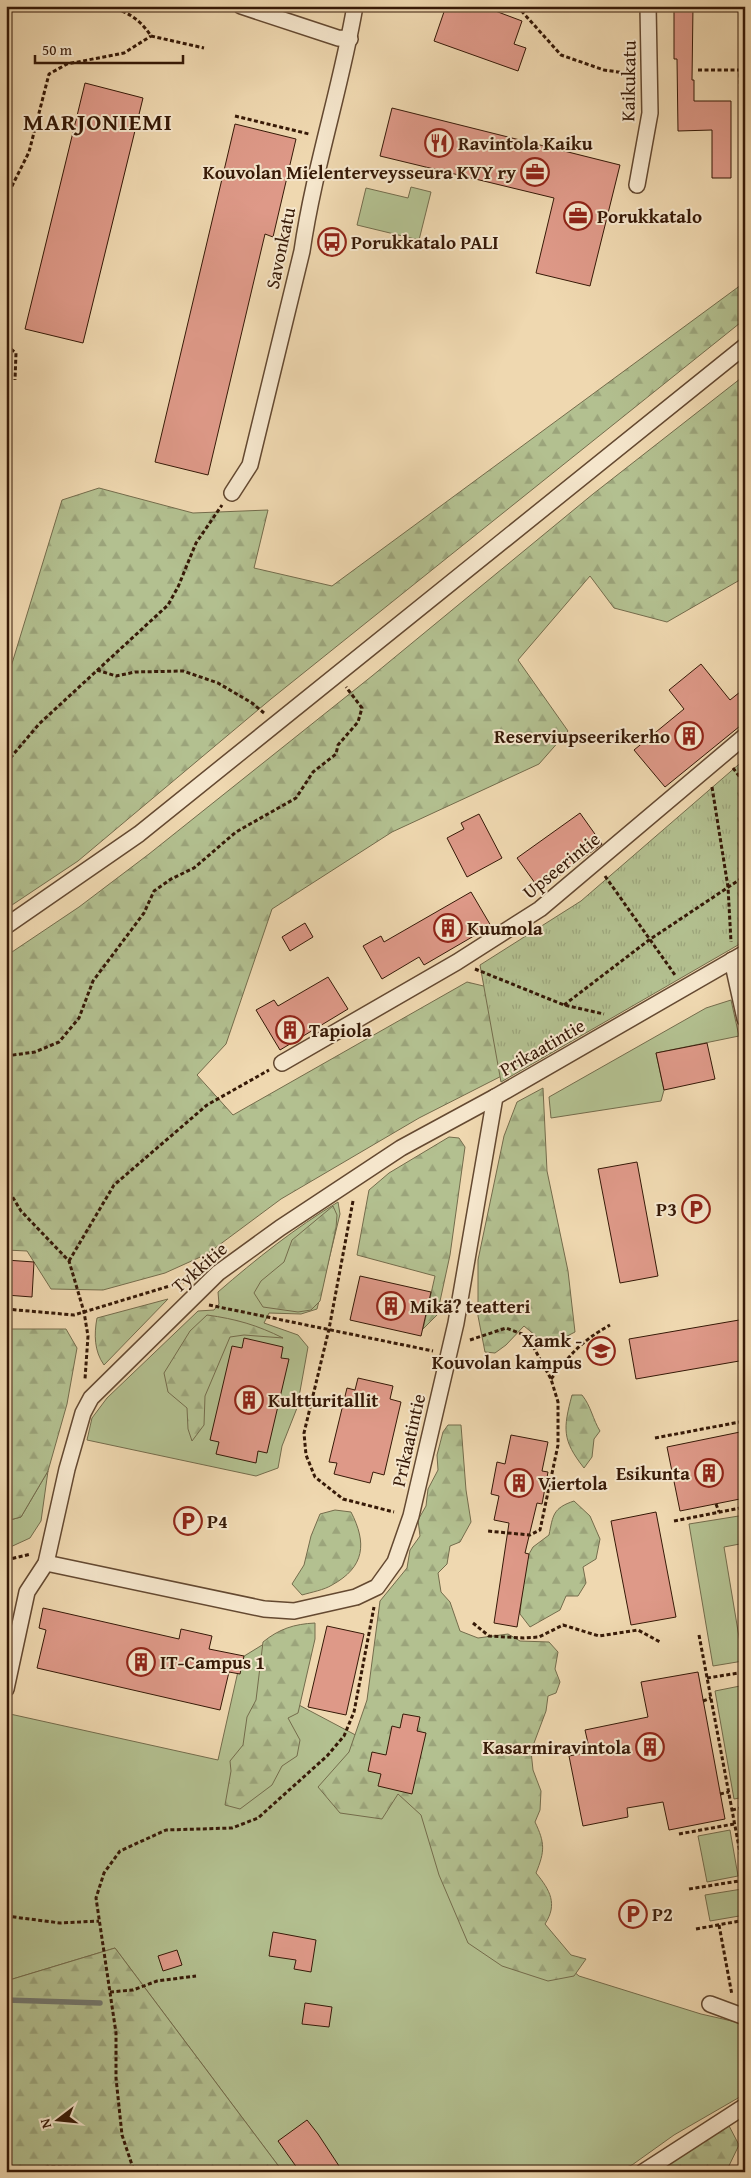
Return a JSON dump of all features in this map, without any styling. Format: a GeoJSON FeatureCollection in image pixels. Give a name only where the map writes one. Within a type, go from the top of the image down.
{"type":"FeatureCollection","features":[{"type":"Feature","properties":{"kind":"street"},"geometry":{"type":"LineString","coordinates":[[241,6],[338,38],[350,39]]}},
{"type":"Feature","properties":{"kind":"street","name":"Savonkatu"},"geometry":{"type":"LineString","coordinates":[[232,493],[250,465],[302,251],[309,210],[350,39],[355,6]]}},
{"type":"Feature","properties":{"kind":"street","name":"Kaikukatu"},"geometry":{"type":"LineString","coordinates":[[637,185],[650,114],[648,6]]}},
{"type":"Feature","properties":{"kind":"street"},"geometry":{"type":"LineString","coordinates":[[6,926],[139,834],[745,346]]}},
{"type":"Feature","properties":{"kind":"street","name":"Upseerintie"},"geometry":{"type":"LineString","coordinates":[[282,1062],[458,962],[540,909],[745,736]]}},
{"type":"Feature","properties":{"kind":"street"},"geometry":{"type":"LineString","coordinates":[[738,956],[745,1019]]}},
{"type":"Feature","properties":{"kind":"street","name":"Prikaatintie"},"geometry":{"type":"LineString","coordinates":[[378,1587],[395,1562],[411,1516],[449,1354],[495,1097],[738,956]]}},
{"type":"Feature","properties":{"kind":"street","name":"Tykkitie"},"geometry":{"type":"LineString","coordinates":[[47,1556],[66,1469],[83,1413],[91,1398],[188,1301],[218,1274],[280,1228],[401,1148],[495,1097]]}},
{"type":"Feature","properties":{"kind":"street"},"geometry":{"type":"LineString","coordinates":[[6,1689],[27,1592],[47,1556],[264,1610],[294,1611],[356,1597],[378,1587]]}},
{"type":"Feature","properties":{"kind":"street"},"geometry":{"type":"LineString","coordinates":[[710,2004],[745,2017]]}},
{"type":"Feature","properties":{"kind":"street"},"geometry":{"type":"LineString","coordinates":[[643,2172],[745,2106]]}},
{"type":"Feature","properties":{"kind":"path"},"geometry":{"type":"LineString","coordinates":[[104,6],[113,8],[140,21],[151,36],[204,48]]}},
{"type":"Feature","properties":{"kind":"path"},"geometry":{"type":"LineString","coordinates":[[517,6],[561,55],[604,70],[650,76]]}},
{"type":"Feature","properties":{"kind":"path"},"geometry":{"type":"LineString","coordinates":[[6,198],[29,152],[49,74],[67,64],[124,53],[151,36]]}},
{"type":"Feature","properties":{"kind":"path"},"geometry":{"type":"LineString","coordinates":[[698,70],[740,70],[741,114],[745,117]]}},
{"type":"Feature","properties":{"kind":"path"},"geometry":{"type":"LineString","coordinates":[[235,116],[317,135]]}},
{"type":"Feature","properties":{"kind":"path"},"geometry":{"type":"LineString","coordinates":[[6,345],[16,353],[14,380]]}},
{"type":"Feature","properties":{"kind":"path"},"geometry":{"type":"LineString","coordinates":[[6,763],[38,724],[168,605],[178,587],[196,543],[232,493]]}},
{"type":"Feature","properties":{"kind":"path"},"geometry":{"type":"LineString","coordinates":[[97,670],[116,676],[135,672],[183,671],[218,683],[252,703],[276,723]]}},
{"type":"Feature","properties":{"kind":"path"},"geometry":{"type":"LineString","coordinates":[[6,1056],[35,1052],[59,1042],[79,1018],[93,981],[144,913],[154,891],[171,879],[194,868],[236,832],[296,798],[313,772],[336,754],[338,745],[358,722],[362,708],[336,675]]}},
{"type":"Feature","properties":{"kind":"path"},"geometry":{"type":"LineString","coordinates":[[708,767],[738,956]]}},
{"type":"Feature","properties":{"kind":"path"},"geometry":{"type":"LineString","coordinates":[[596,863],[684,987]]}},
{"type":"Feature","properties":{"kind":"path"},"geometry":{"type":"LineString","coordinates":[[564,1005],[649,940],[745,876]]}},
{"type":"Feature","properties":{"kind":"path"},"geometry":{"type":"LineString","coordinates":[[458,962],[564,1005],[629,1019]]}},
{"type":"Feature","properties":{"kind":"path"},"geometry":{"type":"LineString","coordinates":[[69,1261],[114,1185],[207,1105],[282,1062]]}},
{"type":"Feature","properties":{"kind":"path"},"geometry":{"type":"LineString","coordinates":[[357,1178],[329,1329],[304,1433],[306,1455],[315,1477],[344,1499],[411,1516]]}},
{"type":"Feature","properties":{"kind":"path"},"geometry":{"type":"LineString","coordinates":[[6,1186],[21,1211],[69,1261],[84,1312],[88,1336],[85,1384]]}},
{"type":"Feature","properties":{"kind":"path"},"geometry":{"type":"LineString","coordinates":[[6,1309],[74,1315],[190,1280]]}},
{"type":"Feature","properties":{"kind":"path"},"geometry":{"type":"LineString","coordinates":[[188,1301],[449,1354]]}},
{"type":"Feature","properties":{"kind":"path"},"geometry":{"type":"LineString","coordinates":[[551,1379],[576,1348],[610,1325]]}},
{"type":"Feature","properties":{"kind":"path"},"geometry":{"type":"LineString","coordinates":[[467,1341],[488,1332],[506,1328],[522,1334],[534,1348],[551,1379],[558,1402],[558,1445],[540,1530],[530,1535],[487,1531]]}},
{"type":"Feature","properties":{"kind":"path"},"geometry":{"type":"LineString","coordinates":[[655,1438],[745,1421]]}},
{"type":"Feature","properties":{"kind":"path"},"geometry":{"type":"LineString","coordinates":[[716,1504],[719,1512]]}},
{"type":"Feature","properties":{"kind":"path"},"geometry":{"type":"LineString","coordinates":[[674,1521],[745,1508]]}},
{"type":"Feature","properties":{"kind":"path"},"geometry":{"type":"LineString","coordinates":[[6,1560],[47,1556]]}},
{"type":"Feature","properties":{"kind":"path"},"geometry":{"type":"LineString","coordinates":[[133,2171],[122,2134],[116,2078],[116,2033],[96,1898],[104,1873],[120,1851],[166,1830],[232,1828],[258,1818],[326,1756],[344,1736],[354,1712],[378,1587]]}},
{"type":"Feature","properties":{"kind":"path"},"geometry":{"type":"LineString","coordinates":[[473,1623],[489,1636],[539,1637],[563,1625],[599,1636],[638,1630],[660,1642]]}},
{"type":"Feature","properties":{"kind":"path"},"geometry":{"type":"LineString","coordinates":[[689,1889],[745,1879],[698,1636]]}},
{"type":"Feature","properties":{"kind":"path"},"geometry":{"type":"LineString","coordinates":[[707,1678],[745,1672]]}},
{"type":"Feature","properties":{"kind":"path"},"geometry":{"type":"LineString","coordinates":[[703,1701],[711,1698]]}},
{"type":"Feature","properties":{"kind":"path"},"geometry":{"type":"LineString","coordinates":[[720,1794],[729,1792]]}},
{"type":"Feature","properties":{"kind":"path"},"geometry":{"type":"LineString","coordinates":[[732,1810],[745,1807]]}},
{"type":"Feature","properties":{"kind":"path"},"geometry":{"type":"LineString","coordinates":[[679,1834],[734,1824]]}},
{"type":"Feature","properties":{"kind":"path"},"geometry":{"type":"LineString","coordinates":[[6,1916],[60,1923],[99,1921]]}},
{"type":"Feature","properties":{"kind":"path"},"geometry":{"type":"LineString","coordinates":[[696,1929],[745,1920]]}},
{"type":"Feature","properties":{"kind":"path"},"geometry":{"type":"LineString","coordinates":[[719,1925],[733,1999]]}},
{"type":"Feature","properties":{"kind":"path"},"geometry":{"type":"LineString","coordinates":[[110,1992],[133,1990],[157,1982],[196,1976]]}},
{"type":"Feature","properties":{"kind":"path"},"geometry":{"type":"LineString","coordinates":[[6,2171],[50,2167],[140,2172]]}},
{"type":"Feature","properties":{"kind":"green space"},"geometry":{"type":"Polygon","coordinates":[[[411,187],[431,192],[419,240],[357,225],[366,188],[408,198],[411,187]]]}},
{"type":"Feature","properties":{"kind":"green space"},"geometry":{"type":"Polygon","coordinates":[[[745,282],[745,319],[271,699],[78,861],[6,909],[6,683],[62,500],[99,488],[193,513],[268,510],[254,568],[332,586],[745,282]]]}},
{"type":"Feature","properties":{"kind":"green space"},"geometry":{"type":"Polygon","coordinates":[[[745,375],[745,577],[667,622],[614,608],[590,576],[518,660],[568,731],[539,764],[392,832],[272,909],[226,1044],[197,1075],[233,1115],[467,982],[500,990],[535,1059],[419,1118],[281,1199],[207,1254],[165,1273],[103,1290],[51,1289],[27,1251],[6,1250],[6,956],[79,907],[149,854],[372,676],[593,494],[745,375]]]}},
{"type":"Feature","properties":{"kind":"green space"},"geometry":{"type":"Polygon","coordinates":[[[745,759],[745,941],[501,1082],[480,965],[581,901],[745,759]]]}},
{"type":"Feature","properties":{"kind":"green space"},"geometry":{"type":"Polygon","coordinates":[[[731,1000],[739,1036],[656,1053],[664,1090],[661,1101],[551,1118],[549,1097],[706,1008],[731,1000]]]}},
{"type":"Feature","properties":{"kind":"green space"},"geometry":{"type":"Polygon","coordinates":[[[543,1088],[547,1171],[568,1271],[575,1332],[548,1346],[524,1326],[506,1345],[495,1353],[485,1352],[478,1316],[478,1260],[504,1136],[517,1102],[543,1088]]]}},
{"type":"Feature","properties":{"kind":"green space"},"geometry":{"type":"Polygon","coordinates":[[[449,1137],[459,1138],[465,1147],[450,1255],[437,1315],[423,1329],[435,1276],[357,1255],[369,1190],[389,1173],[449,1137]]]}},
{"type":"Feature","properties":{"kind":"green space"},"geometry":{"type":"Polygon","coordinates":[[[338,1202],[340,1214],[317,1309],[301,1314],[269,1313],[264,1323],[298,1335],[308,1347],[297,1408],[282,1446],[278,1468],[256,1476],[87,1440],[92,1418],[107,1398],[198,1311],[214,1310],[219,1304],[218,1292],[276,1244],[338,1202]]]}},
{"type":"Feature","properties":{"kind":"green space"},"geometry":{"type":"Polygon","coordinates":[[[333,1206],[337,1215],[336,1228],[320,1301],[311,1310],[298,1312],[263,1307],[254,1293],[261,1281],[284,1262],[292,1240],[333,1206]]]}},
{"type":"Feature","properties":{"kind":"green space"},"geometry":{"type":"Polygon","coordinates":[[[168,1299],[104,1365],[98,1354],[96,1342],[97,1318],[168,1299]]]}},
{"type":"Feature","properties":{"kind":"green space"},"geometry":{"type":"Polygon","coordinates":[[[207,1315],[246,1323],[283,1338],[244,1335],[230,1337],[205,1396],[204,1425],[192,1441],[188,1429],[187,1408],[168,1392],[164,1373],[190,1331],[207,1315]]]}},
{"type":"Feature","properties":{"kind":"green space"},"geometry":{"type":"Polygon","coordinates":[[[6,1329],[66,1329],[77,1348],[67,1404],[48,1471],[21,1517],[6,1521],[6,1329]]]}},
{"type":"Feature","properties":{"kind":"green space"},"geometry":{"type":"Polygon","coordinates":[[[572,1395],[582,1395],[600,1431],[594,1439],[592,1457],[584,1468],[572,1450],[566,1434],[567,1417],[572,1395]]]}},
{"type":"Feature","properties":{"kind":"green space"},"geometry":{"type":"Polygon","coordinates":[[[448,1425],[461,1425],[466,1490],[471,1522],[460,1542],[450,1546],[447,1564],[438,1573],[441,1592],[450,1602],[460,1631],[478,1638],[508,1634],[520,1641],[549,1642],[558,1652],[555,1669],[560,1682],[556,1693],[548,1696],[546,1711],[531,1751],[533,1770],[541,1791],[540,1810],[535,1822],[543,1847],[536,1873],[551,1897],[551,1910],[545,1924],[571,1955],[586,1959],[574,1976],[548,1981],[502,1966],[468,1943],[439,1875],[421,1815],[398,1794],[382,1819],[340,1813],[318,1787],[349,1752],[367,1700],[380,1601],[407,1568],[410,1550],[420,1536],[418,1520],[426,1506],[428,1489],[438,1470],[437,1455],[443,1432],[448,1425]]]}},
{"type":"Feature","properties":{"kind":"green space"},"geometry":{"type":"Polygon","coordinates":[[[48,1471],[41,1521],[30,1538],[6,1549],[6,1521],[21,1517],[48,1471]]]}},
{"type":"Feature","properties":{"kind":"green space"},"geometry":{"type":"Polygon","coordinates":[[[574,1501],[590,1516],[600,1539],[596,1559],[583,1567],[586,1583],[578,1596],[566,1596],[560,1610],[530,1627],[520,1614],[525,1561],[533,1547],[549,1535],[555,1513],[562,1506],[574,1501]]]}},
{"type":"Feature","properties":{"kind":"green space"},"geometry":{"type":"Polygon","coordinates":[[[335,1510],[351,1512],[356,1523],[361,1544],[357,1562],[343,1578],[332,1585],[322,1590],[302,1595],[292,1584],[304,1565],[311,1536],[320,1514],[335,1510]]]}},
{"type":"Feature","properties":{"kind":"green space"},"geometry":{"type":"Polygon","coordinates":[[[745,1515],[745,1543],[724,1547],[743,1661],[713,1666],[689,1524],[745,1515]]]}},
{"type":"Feature","properties":{"kind":"green space"},"geometry":{"type":"Polygon","coordinates":[[[315,1623],[315,1639],[298,1713],[288,1718],[300,1740],[297,1756],[282,1766],[272,1785],[240,1809],[225,1805],[231,1771],[230,1761],[243,1745],[247,1717],[256,1700],[263,1642],[287,1628],[315,1623]]]}},
{"type":"Feature","properties":{"kind":"green space"},"geometry":{"type":"Polygon","coordinates":[[[285,1631],[297,1704],[365,1740],[530,1935],[579,1976],[701,2014],[745,2024],[745,2094],[674,2135],[632,2165],[612,2172],[283,2172],[115,1948],[6,1981],[6,1725],[10,1714],[218,1760],[241,1658],[285,1631]]]}},
{"type":"Feature","properties":{"kind":"green space"},"geometry":{"type":"Polygon","coordinates":[[[745,1685],[745,1797],[734,1799],[715,1691],[745,1685]]]}},
{"type":"Feature","properties":{"kind":"green space"},"geometry":{"type":"Polygon","coordinates":[[[730,1830],[738,1876],[707,1882],[698,1836],[730,1830]]]}},
{"type":"Feature","properties":{"kind":"green space"},"geometry":{"type":"Polygon","coordinates":[[[742,1889],[745,1915],[710,1921],[705,1895],[742,1889]]]}},
{"type":"Feature","properties":{"kind":"green space"},"geometry":{"type":"Polygon","coordinates":[[[115,1948],[283,2172],[6,2172],[6,1981],[115,1948]]]}},
{"type":"Feature","properties":{"kind":"green space"},"geometry":{"type":"Polygon","coordinates":[[[726,2120],[739,2145],[726,2172],[655,2172],[726,2120]]]}},
{"type":"Feature","properties":{"kind":"building"},"geometry":{"type":"Polygon","coordinates":[[[446,6],[482,6],[522,21],[514,44],[526,48],[518,71],[434,41],[446,6]]]}},
{"type":"Feature","properties":{"kind":"building"},"geometry":{"type":"Polygon","coordinates":[[[674,6],[693,6],[692,80],[694,80],[694,101],[731,101],[731,178],[712,178],[712,130],[678,131],[677,59],[674,59],[674,6]]]}},
{"type":"Feature","properties":{"kind":"building"},"geometry":{"type":"Polygon","coordinates":[[[85,83],[143,98],[83,343],[25,329],[85,83]]]}},
{"type":"Feature","properties":{"kind":"building","name":"Porukkatalo"},"geometry":{"type":"Polygon","coordinates":[[[392,108],[620,165],[590,286],[536,273],[554,198],[380,156],[392,108]]]}},
{"type":"Feature","properties":{"kind":"building"},"geometry":{"type":"Polygon","coordinates":[[[235,124],[296,139],[273,237],[265,234],[208,475],[155,462],[235,124]]]}},
{"type":"Feature","properties":{"kind":"building","name":"Reserviupseerikerho"},"geometry":{"type":"Polygon","coordinates":[[[701,664],[730,700],[745,688],[745,722],[665,787],[634,750],[684,709],[669,690],[701,664]]]}},
{"type":"Feature","properties":{"kind":"building"},"geometry":{"type":"Polygon","coordinates":[[[580,813],[602,844],[540,890],[517,858],[580,813]]]}},
{"type":"Feature","properties":{"kind":"building"},"geometry":{"type":"Polygon","coordinates":[[[479,814],[502,858],[467,877],[447,838],[464,829],[461,823],[479,814]]]}},
{"type":"Feature","properties":{"kind":"building","name":"Kuumola"},"geometry":{"type":"Polygon","coordinates":[[[471,892],[491,926],[424,965],[419,957],[382,979],[363,946],[381,936],[384,942],[471,892]]]}},
{"type":"Feature","properties":{"kind":"building"},"geometry":{"type":"Polygon","coordinates":[[[305,923],[313,937],[290,951],[282,937],[305,923]]]}},
{"type":"Feature","properties":{"kind":"building","name":"Tapiola"},"geometry":{"type":"Polygon","coordinates":[[[328,977],[348,1009],[280,1050],[256,1010],[274,1000],[278,1006],[328,977]]]}},
{"type":"Feature","properties":{"kind":"building"},"geometry":{"type":"Polygon","coordinates":[[[707,1043],[715,1079],[664,1090],[656,1053],[707,1043]]]}},
{"type":"Feature","properties":{"kind":"building"},"geometry":{"type":"Polygon","coordinates":[[[637,1162],[658,1276],[620,1283],[598,1169],[637,1162]]]}},
{"type":"Feature","properties":{"kind":"building"},"geometry":{"type":"Polygon","coordinates":[[[6,1260],[34,1262],[32,1297],[6,1295],[6,1260]]]}},
{"type":"Feature","properties":{"kind":"building","name":"Mikä? teatteri"},"geometry":{"type":"Polygon","coordinates":[[[360,1276],[431,1292],[421,1336],[350,1320],[360,1276]]]}},
{"type":"Feature","properties":{"kind":"building"},"geometry":{"type":"Polygon","coordinates":[[[745,1319],[745,1360],[636,1379],[629,1339],[745,1319]]]}},
{"type":"Feature","properties":{"kind":"building","name":"Kultturitallit"},"geometry":{"type":"Polygon","coordinates":[[[244,1338],[283,1347],[281,1358],[289,1359],[267,1453],[258,1451],[256,1463],[216,1454],[219,1442],[210,1440],[232,1346],[242,1348],[244,1338]]]}},
{"type":"Feature","properties":{"kind":"building"},"geometry":{"type":"Polygon","coordinates":[[[358,1378],[393,1386],[390,1399],[401,1402],[384,1475],[373,1472],[370,1483],[334,1474],[337,1463],[329,1462],[347,1388],[355,1390],[358,1378]]]}},
{"type":"Feature","properties":{"kind":"building","name":"Esikunta"},"geometry":{"type":"Polygon","coordinates":[[[745,1431],[745,1498],[680,1511],[667,1447],[745,1431]]]}},
{"type":"Feature","properties":{"kind":"building","name":"Viertola"},"geometry":{"type":"Polygon","coordinates":[[[511,1435],[548,1442],[542,1471],[548,1472],[542,1504],[537,1503],[525,1553],[529,1554],[517,1627],[494,1623],[509,1523],[494,1520],[499,1496],[491,1494],[497,1462],[505,1464],[511,1435]]]}},
{"type":"Feature","properties":{"kind":"building"},"geometry":{"type":"Polygon","coordinates":[[[656,1512],[676,1617],[631,1625],[611,1521],[656,1512]]]}},
{"type":"Feature","properties":{"kind":"building","name":"IT-Campus 1"},"geometry":{"type":"Polygon","coordinates":[[[43,1608],[179,1639],[181,1629],[212,1636],[209,1649],[244,1656],[240,1674],[229,1672],[220,1710],[37,1668],[46,1630],[39,1628],[43,1608]]]}},
{"type":"Feature","properties":{"kind":"building"},"geometry":{"type":"Polygon","coordinates":[[[327,1626],[364,1634],[346,1715],[308,1707],[327,1626]]]}},
{"type":"Feature","properties":{"kind":"building","name":"Kasarmiravintola"},"geometry":{"type":"Polygon","coordinates":[[[698,1672],[725,1819],[669,1830],[663,1802],[627,1808],[628,1817],[583,1826],[569,1756],[590,1752],[585,1730],[648,1717],[641,1682],[698,1672]]]}},
{"type":"Feature","properties":{"kind":"building"},"geometry":{"type":"Polygon","coordinates":[[[403,1714],[420,1717],[417,1731],[426,1733],[412,1794],[378,1786],[381,1774],[368,1771],[372,1752],[386,1755],[392,1726],[400,1728],[403,1714]]]}},
{"type":"Feature","properties":{"kind":"building"},"geometry":{"type":"Polygon","coordinates":[[[273,1932],[316,1940],[311,1972],[294,1969],[296,1960],[269,1956],[273,1932]]]}},
{"type":"Feature","properties":{"kind":"building"},"geometry":{"type":"Polygon","coordinates":[[[177,1950],[182,1965],[163,1971],[158,1956],[177,1950]]]}},
{"type":"Feature","properties":{"kind":"building"},"geometry":{"type":"Polygon","coordinates":[[[305,2003],[332,2007],[329,2027],[302,2024],[305,2003]]]}},
{"type":"Feature","properties":{"kind":"building"},"geometry":{"type":"Polygon","coordinates":[[[307,2120],[343,2172],[300,2172],[278,2141],[307,2120]]]}},
{"type":"Feature","properties":{"kind":"waterway"},"geometry":{"type":"LineString","coordinates":[[6,2000],[100,2003]]}},
{"type":"Feature","properties":{"kind":"place","name":"Ravintola Kaiku"},"geometry":{"type":"Point","coordinates":[439,143]}},
{"type":"Feature","properties":{"kind":"place","name":"Kouvolan Mielenterveysseura KVY ry"},"geometry":{"type":"Point","coordinates":[535,172]}},
{"type":"Feature","properties":{"kind":"place","name":"Porukkatalo"},"geometry":{"type":"Point","coordinates":[578,216]}},
{"type":"Feature","properties":{"kind":"place","name":"Porukkatalo PALI"},"geometry":{"type":"Point","coordinates":[332,242]}},
{"type":"Feature","properties":{"kind":"place","name":"Reserviupseerikerho"},"geometry":{"type":"Point","coordinates":[689,736]}},
{"type":"Feature","properties":{"kind":"place","name":"Kuumola"},"geometry":{"type":"Point","coordinates":[448,928]}},
{"type":"Feature","properties":{"kind":"place","name":"Tapiola"},"geometry":{"type":"Point","coordinates":[290,1030]}},
{"type":"Feature","properties":{"kind":"place","name":"P3"},"geometry":{"type":"Point","coordinates":[696,1209]}},
{"type":"Feature","properties":{"kind":"place","name":"Mikä? teatteri"},"geometry":{"type":"Point","coordinates":[391,1306]}},
{"type":"Feature","properties":{"kind":"place","name":"Xamk - Kouvolan kampus"},"geometry":{"type":"Point","coordinates":[601,1351]}},
{"type":"Feature","properties":{"kind":"place","name":"Kultturitallit"},"geometry":{"type":"Point","coordinates":[249,1400]}},
{"type":"Feature","properties":{"kind":"place","name":"Esikunta"},"geometry":{"type":"Point","coordinates":[709,1473]}},
{"type":"Feature","properties":{"kind":"place","name":"Viertola"},"geometry":{"type":"Point","coordinates":[519,1483]}},
{"type":"Feature","properties":{"kind":"place","name":"P4"},"geometry":{"type":"Point","coordinates":[188,1521]}},
{"type":"Feature","properties":{"kind":"place","name":"IT-Campus 1"},"geometry":{"type":"Point","coordinates":[141,1662]}},
{"type":"Feature","properties":{"kind":"place","name":"Kasarmiravintola"},"geometry":{"type":"Point","coordinates":[650,1747]}},
{"type":"Feature","properties":{"kind":"place","name":"P2"},"geometry":{"type":"Point","coordinates":[633,1914]}},
{"type":"Feature","properties":{"kind":"district","name":"MARJONIEMI"},"geometry":{"type":"Point","coordinates":[98,121]}}]}
